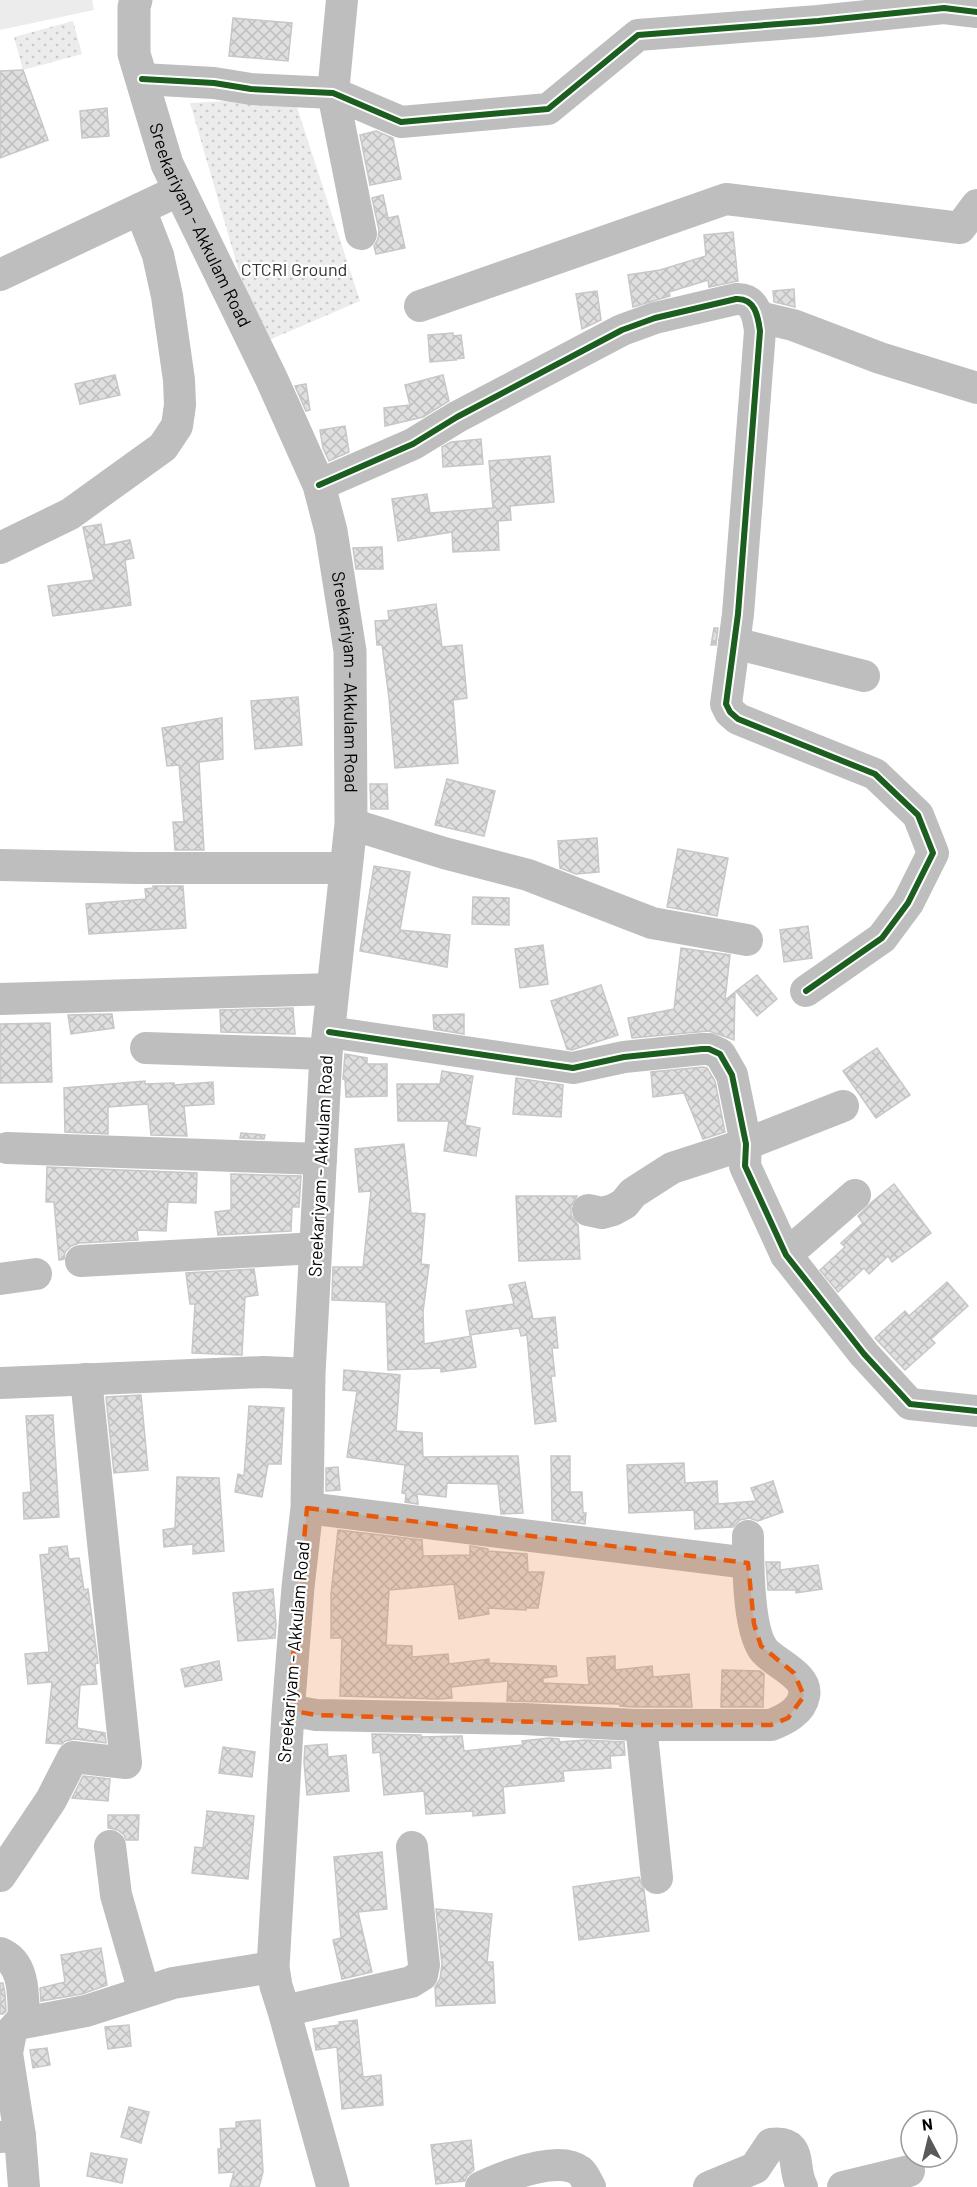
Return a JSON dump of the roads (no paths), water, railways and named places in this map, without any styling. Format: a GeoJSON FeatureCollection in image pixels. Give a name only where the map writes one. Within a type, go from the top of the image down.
{"type":"FeatureCollection","features":[{"type":"Feature","properties":{"kind":"main road","name":"Sreekariyam - Akkulam Road"},"geometry":{"type":"LineString","coordinates":[[136,0],[134,54],[167,164],[272,380],[319,485],[331,531],[350,651],[351,824],[327,1043],[309,1374],[306,1508],[288,1710],[273,1967],[276,1986],[333,2187]]}},
{"type":"Feature","properties":{"kind":"street"},"geometry":{"type":"LineString","coordinates":[[342,0],[333,93],[361,234]]}},
{"type":"Feature","properties":{"kind":"street"},"geometry":{"type":"LineString","coordinates":[[142,79],[214,83],[251,89],[333,93],[401,122],[548,109],[638,35],[818,21],[944,4],[977,12]]}},
{"type":"Feature","properties":{"kind":"street"},"geometry":{"type":"LineString","coordinates":[[0,275],[180,190]]}},
{"type":"Feature","properties":{"kind":"street"},"geometry":{"type":"LineString","coordinates":[[420,306],[726,199],[960,228],[977,205]]}},
{"type":"Feature","properties":{"kind":"street"},"geometry":{"type":"LineString","coordinates":[[0,548],[78,508],[164,447],[177,426],[180,405],[179,380],[167,296],[158,255],[140,209]]}},
{"type":"Feature","properties":{"kind":"street"},"geometry":{"type":"LineString","coordinates":[[319,485],[413,444],[457,417],[622,330],[655,318],[738,298],[745,299],[751,304],[759,317],[760,331],[738,614],[726,704],[730,712],[738,719],[875,774],[918,815],[933,853],[908,903],[882,938],[806,991]]}},
{"type":"Feature","properties":{"kind":"street"},"geometry":{"type":"LineString","coordinates":[[759,317],[793,325],[880,358],[977,388]]}},
{"type":"Feature","properties":{"kind":"street"},"geometry":{"type":"LineString","coordinates":[[734,643],[864,676]]}},
{"type":"Feature","properties":{"kind":"street"},"geometry":{"type":"LineString","coordinates":[[351,824],[444,854],[528,875],[652,922],[747,940]]}},
{"type":"Feature","properties":{"kind":"street"},"geometry":{"type":"LineString","coordinates":[[0,865],[137,868],[346,868]]}},
{"type":"Feature","properties":{"kind":"street"},"geometry":{"type":"LineString","coordinates":[[0,999],[333,989]]}},
{"type":"Feature","properties":{"kind":"street"},"geometry":{"type":"LineString","coordinates":[[146,1048],[327,1043],[573,1068],[624,1057],[709,1048],[725,1059],[732,1075],[746,1144],[745,1166],[786,1255],[864,1354],[910,1404],[977,1411]]}},
{"type":"Feature","properties":{"kind":"street"},"geometry":{"type":"LineString","coordinates":[[588,1210],[602,1213],[613,1210],[633,1193],[672,1168],[746,1144],[843,1106]]}},
{"type":"Feature","properties":{"kind":"street"},"geometry":{"type":"LineString","coordinates":[[7,1148],[321,1159]]}},
{"type":"Feature","properties":{"kind":"street"},"geometry":{"type":"LineString","coordinates":[[786,1255],[855,1195]]}},
{"type":"Feature","properties":{"kind":"street"},"geometry":{"type":"LineString","coordinates":[[81,1261],[316,1248]]}},
{"type":"Feature","properties":{"kind":"street"},"geometry":{"type":"LineString","coordinates":[[0,1279],[36,1274]]}},
{"type":"Feature","properties":{"kind":"street"},"geometry":{"type":"LineString","coordinates":[[0,1383],[264,1371],[309,1374]]}},
{"type":"Feature","properties":{"kind":"street"},"geometry":{"type":"LineString","coordinates":[[0,1876],[51,1800],[73,1757],[126,1763],[86,1379]]}},
{"type":"Feature","properties":{"kind":"street"},"geometry":{"type":"LineString","coordinates":[[288,1710],[316,1715],[524,1719],[641,1725],[771,1725],[788,1718],[799,1706],[804,1696],[804,1686],[795,1673],[768,1655],[761,1646],[754,1624],[748,1549],[306,1508]]}},
{"type":"Feature","properties":{"kind":"street"},"geometry":{"type":"LineString","coordinates":[[641,1725],[657,1878]]}},
{"type":"Feature","properties":{"kind":"street"},"geometry":{"type":"LineString","coordinates":[[110,1846],[116,1895],[144,1992]]}},
{"type":"Feature","properties":{"kind":"street"},"geometry":{"type":"LineString","coordinates":[[284,2011],[411,1982],[422,1975],[424,1965],[412,1847]]}},
{"type":"Feature","properties":{"kind":"street"},"geometry":{"type":"LineString","coordinates":[[0,1953],[8,1956],[15,1964],[22,1981],[7,2053],[10,2136],[24,2187]]}},
{"type":"Feature","properties":{"kind":"street"},"geometry":{"type":"LineString","coordinates":[[12,2027],[86,2011],[173,1983],[273,1967]]}},
{"type":"Feature","properties":{"kind":"street"},"geometry":{"type":"LineString","coordinates":[[709,2187],[755,2168],[771,2144],[783,2143],[791,2147],[794,2153],[802,2187]]}},
{"type":"Feature","properties":{"kind":"street"},"geometry":{"type":"LineString","coordinates":[[481,2187],[511,2174],[563,2164],[580,2171],[590,2187]]}},
{"type":"Feature","properties":{"kind":"street"},"geometry":{"type":"LineString","coordinates":[[843,2187],[909,2171]]}},
{"type":"Feature","properties":{"kind":"park label","name":"CTCRI Ground"},"geometry":{"type":"Point","coordinates":[294,270]}}]}
